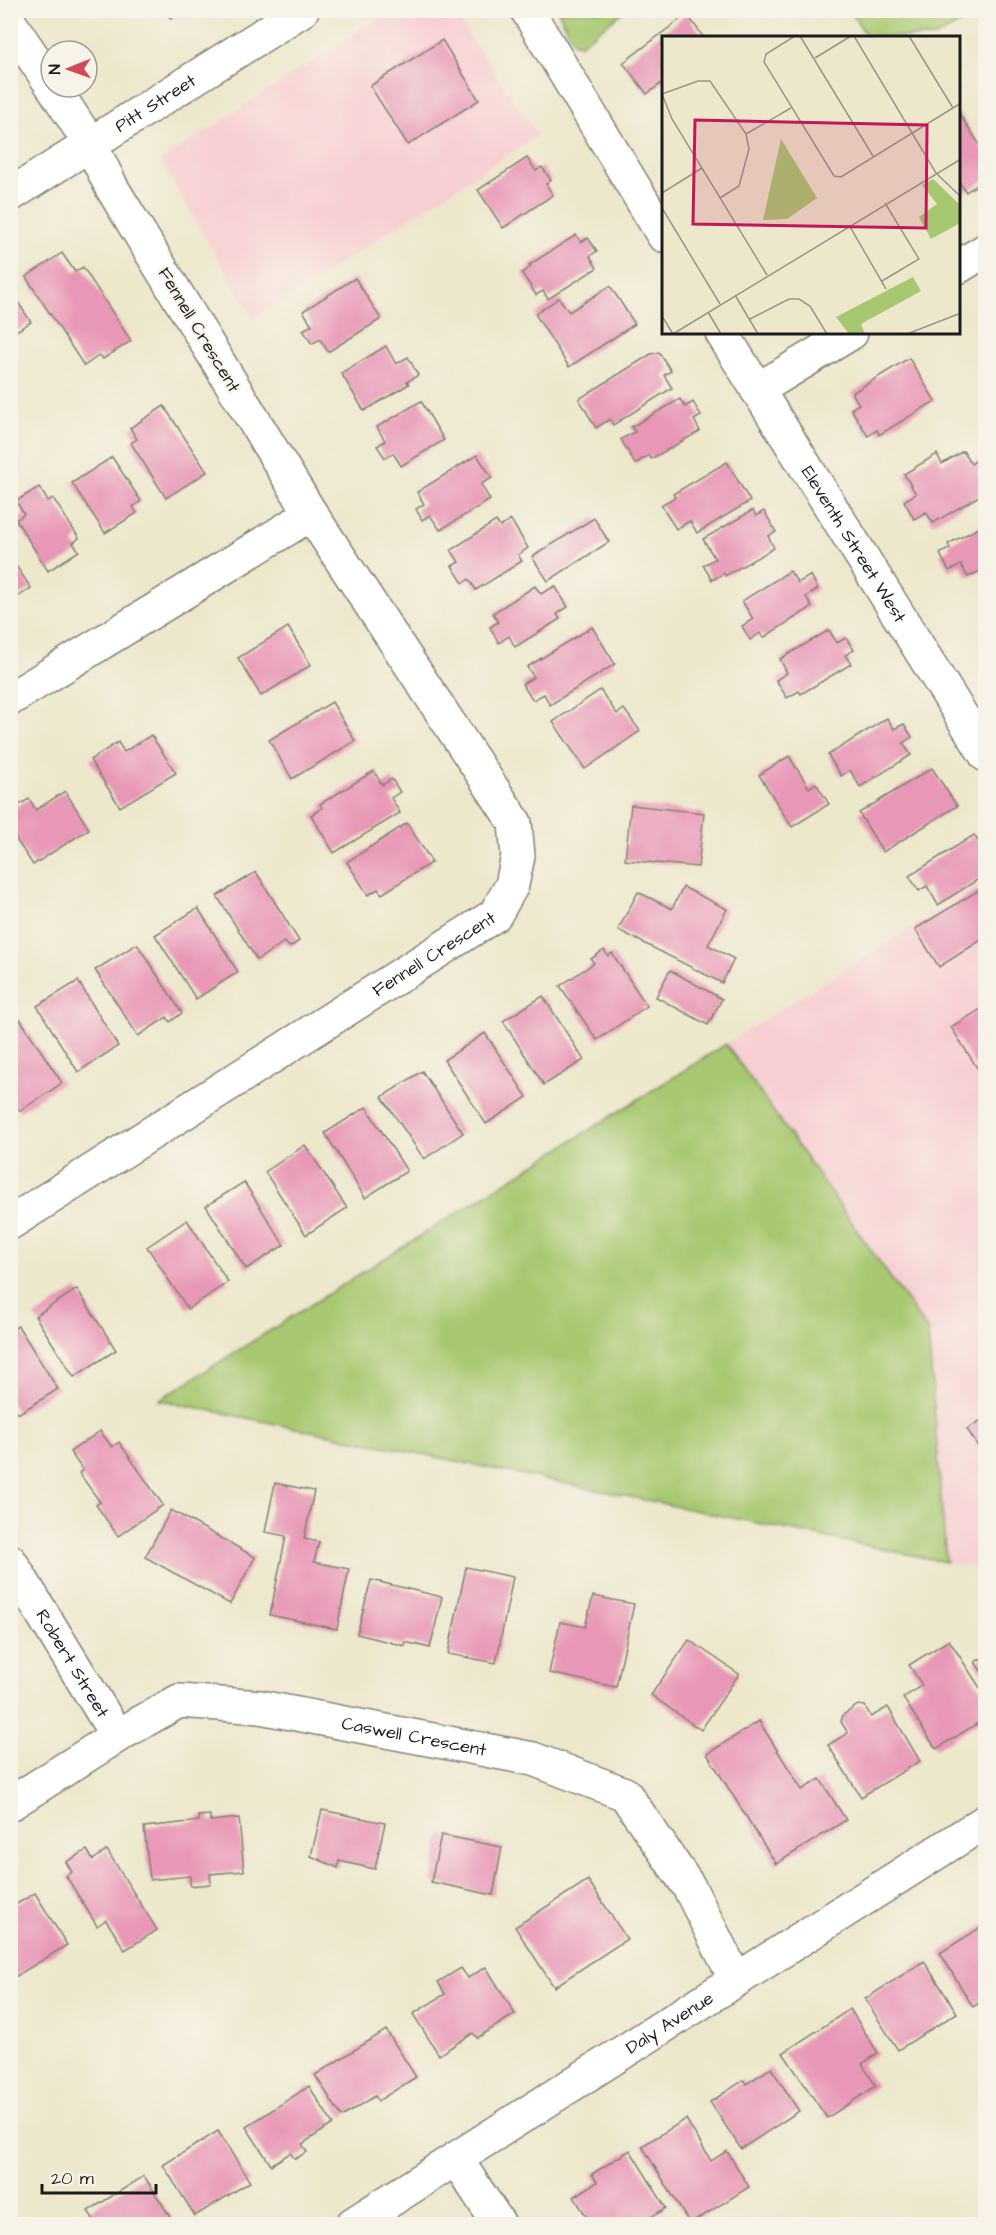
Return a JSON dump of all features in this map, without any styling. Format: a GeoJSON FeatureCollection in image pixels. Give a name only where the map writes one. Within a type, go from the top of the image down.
{"type":"FeatureCollection","features":[{"type":"Feature","properties":{"kind":"street","name":"Pitt Street"},"geometry":{"type":"LineString","coordinates":[[10,195],[302,10]]}},
{"type":"Feature","properties":{"kind":"street"},"geometry":{"type":"LineString","coordinates":[[527,10],[662,233]]}},
{"type":"Feature","properties":{"kind":"street","name":"Fennell Crescent"},"geometry":{"type":"LineString","coordinates":[[10,23],[39,66]]}},
{"type":"Feature","properties":{"kind":"street","name":"Fennell Crescent"},"geometry":{"type":"LineString","coordinates":[[10,1223],[495,915],[512,885],[518,856],[515,823],[311,514],[112,188],[91,145],[61,99]]}},
{"type":"Feature","properties":{"kind":"street"},"geometry":{"type":"LineString","coordinates":[[960,266],[986,250]]}},
{"type":"Feature","properties":{"kind":"street","name":"Eleventh Street West"},"geometry":{"type":"LineString","coordinates":[[723,334],[981,739]]}},
{"type":"Feature","properties":{"kind":"street"},"geometry":{"type":"LineString","coordinates":[[757,390],[848,334]]}},
{"type":"Feature","properties":{"kind":"street"},"geometry":{"type":"LineString","coordinates":[[10,699],[311,514]]}},
{"type":"Feature","properties":{"kind":"street","name":"Robert Street"},"geometry":{"type":"LineString","coordinates":[[10,1561],[117,1736]]}},
{"type":"Feature","properties":{"kind":"street","name":"Caswell Crescent"},"geometry":{"type":"LineString","coordinates":[[10,1804],[117,1736],[179,1701],[260,1707],[533,1760],[625,1794],[689,1887],[736,1980]]}},
{"type":"Feature","properties":{"kind":"street","name":"Daly Avenue"},"geometry":{"type":"LineString","coordinates":[[353,2224],[986,1821]]}},
{"type":"Feature","properties":{"kind":"street"},"geometry":{"type":"LineString","coordinates":[[456,2159],[499,2224]]}},
{"type":"Feature","properties":{"kind":"shaded area"},"geometry":{"type":"Polygon","coordinates":[[[389,11],[452,11],[538,135],[254,319],[160,161],[389,11]]]}},
{"type":"Feature","properties":{"kind":"shaded area"},"geometry":{"type":"Polygon","coordinates":[[[985,881],[985,1570],[946,1562],[928,1331],[726,1044],[985,881]]]}},
{"type":"Feature","properties":{"kind":"green space"},"geometry":{"type":"Polygon","coordinates":[[[558,11],[624,11],[581,44],[574,43],[558,11]]]}},
{"type":"Feature","properties":{"kind":"green space"},"geometry":{"type":"Polygon","coordinates":[[[850,11],[982,11],[938,36],[866,36],[850,11]]]}},
{"type":"Feature","properties":{"kind":"green space"},"geometry":{"type":"Polygon","coordinates":[[[726,1044],[928,1331],[946,1562],[159,1400],[726,1044]]]}},
{"type":"Feature","properties":{"kind":"building"},"geometry":{"type":"Polygon","coordinates":[[[165,10],[194,10],[185,17],[181,12],[171,19],[165,10]]]}},
{"type":"Feature","properties":{"kind":"building"},"geometry":{"type":"Polygon","coordinates":[[[687,14],[703,36],[662,36],[662,83],[647,94],[623,63],[687,14]]]}},
{"type":"Feature","properties":{"kind":"building"},"geometry":{"type":"Polygon","coordinates":[[[442,40],[479,100],[408,145],[370,86],[442,40]]]}},
{"type":"Feature","properties":{"kind":"building"},"geometry":{"type":"Polygon","coordinates":[[[960,115],[986,154],[986,179],[966,192],[960,183],[960,115]]]}},
{"type":"Feature","properties":{"kind":"building"},"geometry":{"type":"Polygon","coordinates":[[[527,158],[536,171],[542,167],[551,180],[546,184],[553,195],[503,228],[478,190],[527,158]]]}},
{"type":"Feature","properties":{"kind":"building"},"geometry":{"type":"Polygon","coordinates":[[[576,235],[581,242],[588,238],[597,251],[590,256],[597,268],[548,299],[543,291],[536,295],[522,273],[531,267],[529,265],[576,235]]]}},
{"type":"Feature","properties":{"kind":"building"},"geometry":{"type":"Polygon","coordinates":[[[62,253],[75,272],[83,267],[131,341],[103,359],[100,355],[84,366],[26,277],[62,253]]]}},
{"type":"Feature","properties":{"kind":"building"},"geometry":{"type":"Polygon","coordinates":[[[355,278],[381,319],[328,352],[320,339],[312,344],[303,330],[312,325],[303,311],[355,278]]]}},
{"type":"Feature","properties":{"kind":"building"},"geometry":{"type":"Polygon","coordinates":[[[610,286],[635,324],[569,367],[535,314],[559,298],[569,312],[610,286]]]}},
{"type":"Feature","properties":{"kind":"building"},"geometry":{"type":"Polygon","coordinates":[[[10,290],[31,322],[10,335],[10,290]]]}},
{"type":"Feature","properties":{"kind":"building"},"geometry":{"type":"Polygon","coordinates":[[[386,346],[396,364],[408,357],[418,375],[407,382],[409,384],[364,411],[341,373],[386,346]]]}},
{"type":"Feature","properties":{"kind":"building"},"geometry":{"type":"Polygon","coordinates":[[[659,352],[671,371],[664,375],[672,388],[613,425],[610,419],[596,428],[579,399],[651,354],[659,352]]]}},
{"type":"Feature","properties":{"kind":"building"},"geometry":{"type":"Polygon","coordinates":[[[909,358],[935,401],[879,435],[877,430],[868,436],[851,409],[859,404],[852,393],[909,358]]]}},
{"type":"Feature","properties":{"kind":"building"},"geometry":{"type":"Polygon","coordinates":[[[680,399],[685,407],[693,402],[701,416],[694,420],[700,431],[651,459],[649,455],[635,464],[621,439],[635,432],[631,427],[680,399]]]}},
{"type":"Feature","properties":{"kind":"building"},"geometry":{"type":"Polygon","coordinates":[[[421,401],[444,440],[401,466],[393,453],[385,458],[377,446],[385,441],[377,427],[421,401]]]}},
{"type":"Feature","properties":{"kind":"building"},"geometry":{"type":"Polygon","coordinates":[[[164,406],[207,472],[166,498],[131,443],[137,439],[130,428],[164,406]]]}},
{"type":"Feature","properties":{"kind":"building"},"geometry":{"type":"Polygon","coordinates":[[[963,451],[971,464],[977,460],[986,473],[986,492],[933,523],[926,512],[914,519],[904,501],[916,494],[904,474],[937,454],[942,464],[963,451]]]}},
{"type":"Feature","properties":{"kind":"building"},"geometry":{"type":"Polygon","coordinates":[[[477,455],[492,478],[481,484],[490,500],[440,530],[430,515],[422,520],[416,509],[424,504],[417,492],[477,455]]]}},
{"type":"Feature","properties":{"kind":"building"},"geometry":{"type":"Polygon","coordinates":[[[112,457],[141,501],[133,507],[137,513],[105,533],[72,483],[112,457]]]}},
{"type":"Feature","properties":{"kind":"building"},"geometry":{"type":"Polygon","coordinates":[[[727,462],[750,501],[697,533],[690,521],[676,529],[661,505],[675,497],[673,494],[727,462]]]}},
{"type":"Feature","properties":{"kind":"building"},"geometry":{"type":"Polygon","coordinates":[[[39,487],[48,501],[53,498],[79,538],[73,543],[79,551],[48,571],[16,520],[24,514],[16,501],[39,487]]]}},
{"type":"Feature","properties":{"kind":"building"},"geometry":{"type":"Polygon","coordinates":[[[753,510],[756,516],[764,511],[776,532],[768,536],[774,548],[725,576],[724,573],[712,580],[703,565],[715,559],[703,539],[753,510]]]}},
{"type":"Feature","properties":{"kind":"building"},"geometry":{"type":"Polygon","coordinates":[[[594,518],[609,542],[548,581],[532,557],[594,518]]]}},
{"type":"Feature","properties":{"kind":"building"},"geometry":{"type":"Polygon","coordinates":[[[511,520],[528,548],[518,555],[522,561],[476,590],[469,579],[463,583],[452,566],[459,562],[451,550],[496,521],[500,527],[511,520]]]}},
{"type":"Feature","properties":{"kind":"building"},"geometry":{"type":"Polygon","coordinates":[[[986,524],[986,568],[968,577],[961,565],[949,571],[940,554],[950,548],[948,544],[986,524]]]}},
{"type":"Feature","properties":{"kind":"building"},"geometry":{"type":"Polygon","coordinates":[[[10,557],[31,588],[10,602],[10,557]]]}},
{"type":"Feature","properties":{"kind":"building"},"geometry":{"type":"Polygon","coordinates":[[[790,571],[798,583],[811,575],[818,589],[806,597],[812,607],[763,638],[760,633],[750,640],[742,626],[753,619],[742,601],[790,571]]]}},
{"type":"Feature","properties":{"kind":"building"},"geometry":{"type":"Polygon","coordinates":[[[535,586],[541,594],[555,586],[568,607],[557,614],[560,619],[515,647],[509,636],[499,643],[490,627],[498,622],[493,613],[535,586]]]}},
{"type":"Feature","properties":{"kind":"building"},"geometry":{"type":"Polygon","coordinates":[[[288,627],[311,665],[261,696],[238,658],[288,627]]]}},
{"type":"Feature","properties":{"kind":"building"},"geometry":{"type":"Polygon","coordinates":[[[592,627],[615,664],[550,705],[544,694],[533,700],[522,684],[534,677],[527,667],[592,627]]]}},
{"type":"Feature","properties":{"kind":"building"},"geometry":{"type":"Polygon","coordinates":[[[829,630],[837,643],[846,638],[854,650],[845,655],[851,664],[801,694],[799,691],[787,698],[776,680],[787,673],[780,659],[829,630]]]}},
{"type":"Feature","properties":{"kind":"building"},"geometry":{"type":"Polygon","coordinates":[[[600,690],[617,714],[624,709],[640,731],[585,769],[553,722],[600,690]]]}},
{"type":"Feature","properties":{"kind":"building"},"geometry":{"type":"Polygon","coordinates":[[[332,702],[355,741],[292,779],[269,740],[332,702]]]}},
{"type":"Feature","properties":{"kind":"building"},"geometry":{"type":"Polygon","coordinates":[[[887,718],[894,729],[904,724],[912,737],[903,743],[911,755],[860,787],[850,770],[841,776],[828,755],[887,718]]]}},
{"type":"Feature","properties":{"kind":"building"},"geometry":{"type":"Polygon","coordinates":[[[151,735],[176,773],[120,807],[90,760],[118,742],[124,752],[151,735]]]}},
{"type":"Feature","properties":{"kind":"building"},"geometry":{"type":"Polygon","coordinates":[[[789,756],[809,788],[816,783],[829,804],[792,827],[759,775],[789,756]]]}},
{"type":"Feature","properties":{"kind":"building"},"geometry":{"type":"Polygon","coordinates":[[[932,768],[957,806],[883,852],[859,813],[932,768]]]}},
{"type":"Feature","properties":{"kind":"building"},"geometry":{"type":"Polygon","coordinates":[[[374,771],[382,785],[392,779],[400,792],[391,798],[400,813],[334,853],[311,815],[322,808],[320,804],[374,771]]]}},
{"type":"Feature","properties":{"kind":"building"},"geometry":{"type":"Polygon","coordinates":[[[65,791],[89,829],[33,865],[10,830],[10,810],[29,799],[36,810],[65,791]]]}},
{"type":"Feature","properties":{"kind":"building"},"geometry":{"type":"Polygon","coordinates":[[[631,805],[704,813],[698,867],[625,860],[631,805]]]}},
{"type":"Feature","properties":{"kind":"building"},"geometry":{"type":"Polygon","coordinates":[[[407,823],[432,862],[382,894],[378,889],[368,895],[347,862],[407,823]]]}},
{"type":"Feature","properties":{"kind":"building"},"geometry":{"type":"Polygon","coordinates":[[[974,835],[986,853],[986,869],[982,871],[985,875],[938,905],[927,886],[919,891],[909,876],[974,835]]]}},
{"type":"Feature","properties":{"kind":"building"},"geometry":{"type":"Polygon","coordinates":[[[256,872],[299,941],[290,947],[284,942],[257,960],[217,896],[256,872]]]}},
{"type":"Feature","properties":{"kind":"building"},"geometry":{"type":"Polygon","coordinates":[[[683,887],[727,909],[708,945],[734,959],[722,983],[618,930],[638,892],[672,909],[683,887]]]}},
{"type":"Feature","properties":{"kind":"building"},"geometry":{"type":"Polygon","coordinates":[[[979,890],[986,901],[986,937],[939,967],[915,929],[979,890]]]}},
{"type":"Feature","properties":{"kind":"building"},"geometry":{"type":"Polygon","coordinates":[[[198,908],[238,972],[196,999],[155,935],[198,908]]]}},
{"type":"Feature","properties":{"kind":"building"},"geometry":{"type":"Polygon","coordinates":[[[137,944],[182,1013],[170,1022],[167,1017],[138,1036],[95,970],[137,944]]]}},
{"type":"Feature","properties":{"kind":"building"},"geometry":{"type":"Polygon","coordinates":[[[604,950],[608,956],[612,953],[647,1006],[597,1040],[560,986],[594,963],[591,959],[604,950]]]}},
{"type":"Feature","properties":{"kind":"building"},"geometry":{"type":"Polygon","coordinates":[[[670,970],[722,999],[708,1025],[656,997],[670,970]]]}},
{"type":"Feature","properties":{"kind":"building"},"geometry":{"type":"Polygon","coordinates":[[[78,981],[118,1046],[78,1072],[37,1006],[78,981]]]}},
{"type":"Feature","properties":{"kind":"building"},"geometry":{"type":"Polygon","coordinates":[[[543,996],[584,1060],[544,1085],[503,1021],[543,996]]]}},
{"type":"Feature","properties":{"kind":"building"},"geometry":{"type":"Polygon","coordinates":[[[986,1006],[986,1082],[951,1027],[986,1006]]]}},
{"type":"Feature","properties":{"kind":"building"},"geometry":{"type":"Polygon","coordinates":[[[20,1019],[62,1083],[20,1111],[10,1096],[10,1025],[20,1019]]]}},
{"type":"Feature","properties":{"kind":"building"},"geometry":{"type":"Polygon","coordinates":[[[485,1033],[527,1097],[486,1124],[444,1060],[485,1033]]]}},
{"type":"Feature","properties":{"kind":"building"},"geometry":{"type":"Polygon","coordinates":[[[422,1071],[463,1133],[424,1159],[382,1097],[422,1071]]]}},
{"type":"Feature","properties":{"kind":"building"},"geometry":{"type":"Polygon","coordinates":[[[366,1107],[407,1171],[365,1198],[325,1133],[366,1107]]]}},
{"type":"Feature","properties":{"kind":"building"},"geometry":{"type":"Polygon","coordinates":[[[305,1145],[347,1208],[306,1235],[265,1172],[305,1145]]]}},
{"type":"Feature","properties":{"kind":"building"},"geometry":{"type":"Polygon","coordinates":[[[244,1182],[284,1245],[246,1269],[206,1206],[244,1182]]]}},
{"type":"Feature","properties":{"kind":"building"},"geometry":{"type":"Polygon","coordinates":[[[187,1220],[228,1282],[188,1309],[147,1247],[187,1220]]]}},
{"type":"Feature","properties":{"kind":"building"},"geometry":{"type":"Polygon","coordinates":[[[77,1289],[116,1350],[74,1377],[35,1316],[77,1289]]]}},
{"type":"Feature","properties":{"kind":"building"},"geometry":{"type":"Polygon","coordinates":[[[18,1326],[58,1389],[18,1414],[10,1402],[10,1331],[18,1326]]]}},
{"type":"Feature","properties":{"kind":"building"},"geometry":{"type":"Polygon","coordinates":[[[986,1417],[986,1459],[967,1429],[986,1417]]]}},
{"type":"Feature","properties":{"kind":"building"},"geometry":{"type":"Polygon","coordinates":[[[100,1431],[112,1447],[119,1442],[163,1505],[118,1536],[96,1505],[100,1502],[79,1473],[83,1470],[70,1452],[100,1431]]]}},
{"type":"Feature","properties":{"kind":"building"},"geometry":{"type":"Polygon","coordinates":[[[275,1483],[314,1491],[304,1539],[319,1542],[314,1562],[349,1569],[337,1629],[270,1615],[286,1536],[265,1532],[275,1483]]]}},
{"type":"Feature","properties":{"kind":"building"},"geometry":{"type":"Polygon","coordinates":[[[171,1510],[255,1557],[230,1604],[145,1557],[171,1510]]]}},
{"type":"Feature","properties":{"kind":"building"},"geometry":{"type":"Polygon","coordinates":[[[466,1567],[513,1577],[496,1663],[448,1654],[466,1567]]]}},
{"type":"Feature","properties":{"kind":"building"},"geometry":{"type":"Polygon","coordinates":[[[371,1580],[442,1597],[430,1648],[405,1642],[405,1646],[357,1634],[371,1580]]]}},
{"type":"Feature","properties":{"kind":"building"},"geometry":{"type":"Polygon","coordinates":[[[593,1596],[634,1604],[616,1687],[549,1673],[560,1622],[585,1627],[593,1596]]]}},
{"type":"Feature","properties":{"kind":"building"},"geometry":{"type":"Polygon","coordinates":[[[689,1640],[739,1674],[701,1730],[651,1695],[689,1640]]]}},
{"type":"Feature","properties":{"kind":"building"},"geometry":{"type":"Polygon","coordinates":[[[949,1640],[986,1697],[986,1718],[936,1749],[903,1698],[922,1685],[909,1665],[949,1640]]]}},
{"type":"Feature","properties":{"kind":"building"},"geometry":{"type":"Polygon","coordinates":[[[986,1656],[986,1678],[975,1662],[986,1656]]]}},
{"type":"Feature","properties":{"kind":"building"},"geometry":{"type":"Polygon","coordinates":[[[858,1705],[865,1706],[871,1717],[888,1707],[920,1761],[861,1797],[828,1745],[848,1733],[841,1722],[843,1715],[858,1705]]]}},
{"type":"Feature","properties":{"kind":"building"},"geometry":{"type":"Polygon","coordinates":[[[759,1721],[802,1790],[820,1779],[846,1820],[776,1864],[707,1754],[759,1721]]]}},
{"type":"Feature","properties":{"kind":"building"},"geometry":{"type":"Polygon","coordinates":[[[322,1810],[385,1823],[375,1869],[339,1861],[338,1868],[311,1856],[322,1810]]]}},
{"type":"Feature","properties":{"kind":"building"},"geometry":{"type":"Polygon","coordinates":[[[210,1815],[210,1821],[239,1818],[244,1871],[210,1874],[211,1884],[190,1886],[190,1876],[150,1880],[144,1827],[199,1821],[198,1816],[210,1815]]]}},
{"type":"Feature","properties":{"kind":"building"},"geometry":{"type":"Polygon","coordinates":[[[441,1835],[502,1847],[493,1895],[431,1882],[441,1835]]]}},
{"type":"Feature","properties":{"kind":"building"},"geometry":{"type":"Polygon","coordinates":[[[87,1850],[93,1860],[107,1850],[157,1930],[125,1950],[106,1920],[97,1926],[66,1876],[72,1872],[66,1862],[87,1850]]]}},
{"type":"Feature","properties":{"kind":"building"},"geometry":{"type":"Polygon","coordinates":[[[588,1880],[627,1939],[554,1987],[515,1927],[588,1880]]]}},
{"type":"Feature","properties":{"kind":"building"},"geometry":{"type":"Polygon","coordinates":[[[35,1893],[67,1945],[10,1980],[10,1908],[35,1893]]]}},
{"type":"Feature","properties":{"kind":"building"},"geometry":{"type":"Polygon","coordinates":[[[986,1924],[986,1999],[973,2007],[940,1953],[986,1924]]]}},
{"type":"Feature","properties":{"kind":"building"},"geometry":{"type":"Polygon","coordinates":[[[924,1961],[957,2013],[898,2050],[865,1999],[924,1961]]]}},
{"type":"Feature","properties":{"kind":"building"},"geometry":{"type":"Polygon","coordinates":[[[486,1967],[515,2014],[477,2038],[473,2033],[439,2055],[413,2014],[445,1994],[438,1982],[461,1968],[468,1978],[486,1967]]]}},
{"type":"Feature","properties":{"kind":"building"},"geometry":{"type":"Polygon","coordinates":[[[850,2009],[878,2053],[862,2064],[876,2086],[827,2118],[783,2053],[850,2009]]]}},
{"type":"Feature","properties":{"kind":"building"},"geometry":{"type":"Polygon","coordinates":[[[386,2030],[416,2077],[378,2101],[375,2096],[342,2117],[315,2075],[386,2030]]]}},
{"type":"Feature","properties":{"kind":"building"},"geometry":{"type":"Polygon","coordinates":[[[771,2068],[799,2111],[741,2149],[710,2102],[744,2080],[746,2084],[771,2068]]]}},
{"type":"Feature","properties":{"kind":"building"},"geometry":{"type":"Polygon","coordinates":[[[309,2086],[333,2124],[302,2144],[307,2152],[295,2159],[290,2153],[271,2165],[246,2127],[309,2086]]]}},
{"type":"Feature","properties":{"kind":"building"},"geometry":{"type":"Polygon","coordinates":[[[686,2119],[711,2161],[727,2151],[749,2187],[690,2224],[642,2146],[686,2119]]]}},
{"type":"Feature","properties":{"kind":"building"},"geometry":{"type":"Polygon","coordinates":[[[218,2131],[250,2182],[195,2216],[163,2165],[218,2131]]]}},
{"type":"Feature","properties":{"kind":"building"},"geometry":{"type":"Polygon","coordinates":[[[630,2150],[666,2208],[640,2224],[591,2224],[574,2197],[597,2182],[592,2174],[630,2150]]]}},
{"type":"Feature","properties":{"kind":"building"},"geometry":{"type":"Polygon","coordinates":[[[144,2176],[175,2224],[97,2224],[88,2211],[144,2176]]]}}]}
